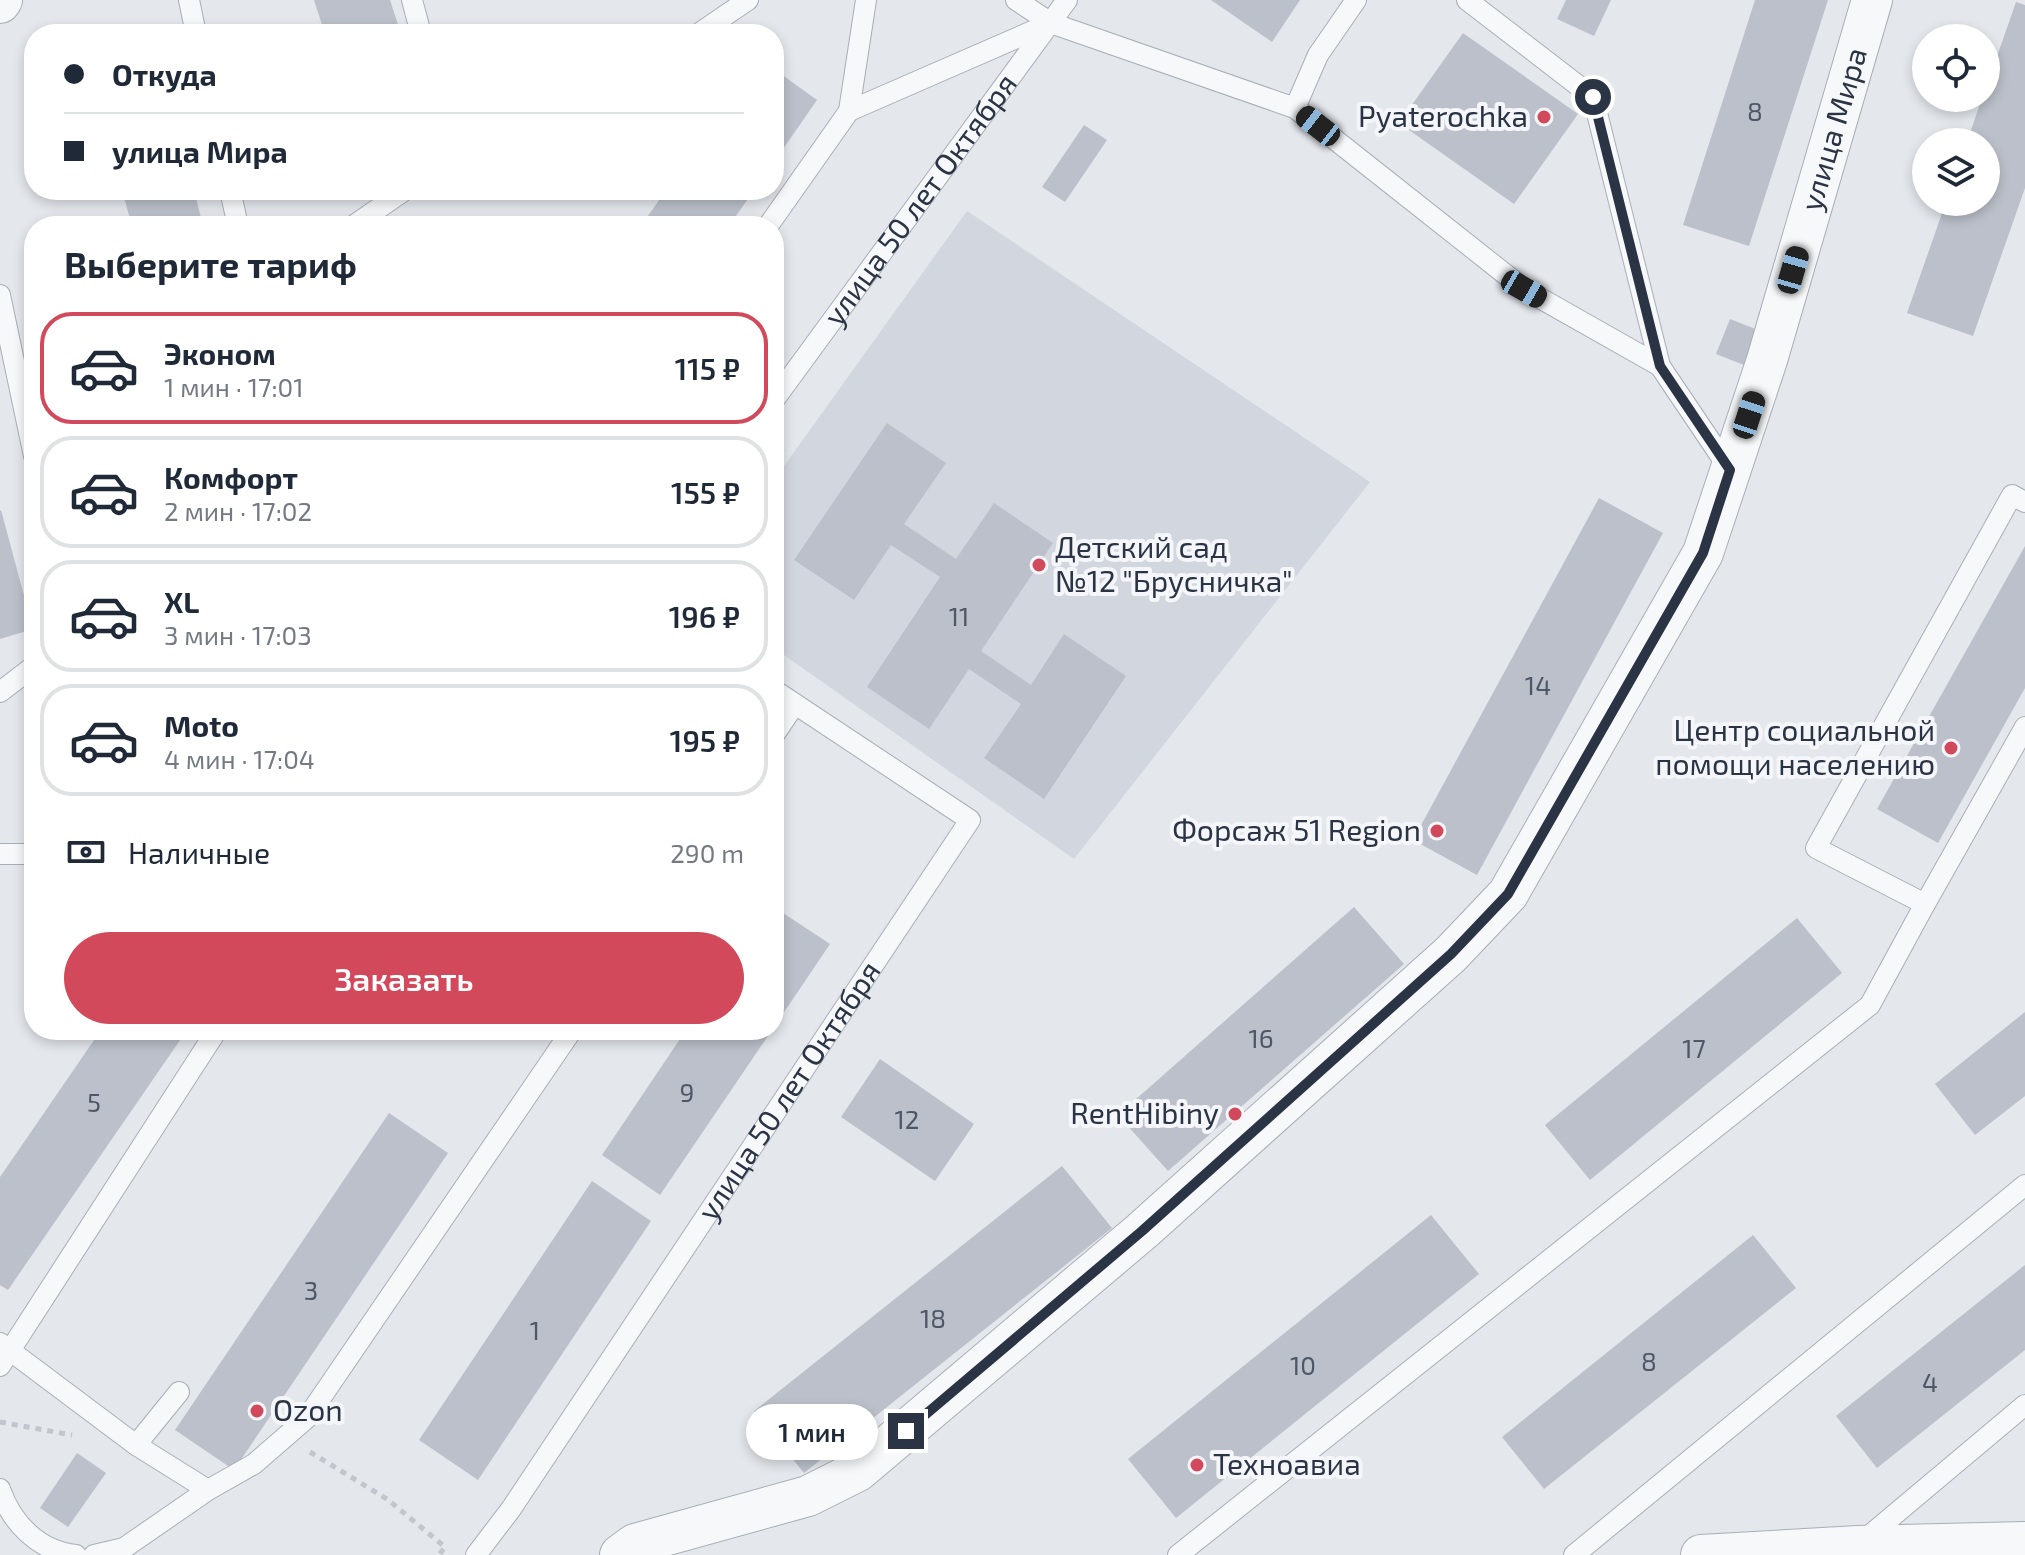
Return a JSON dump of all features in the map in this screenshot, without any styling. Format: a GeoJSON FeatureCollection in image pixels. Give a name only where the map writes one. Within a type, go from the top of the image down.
{"type":"FeatureCollection","features":[{"type":"Feature","properties":{"kind":"street","name":"улица Мира"},"geometry":{"type":"LineString","coordinates":[[620,1555],[635,1544],[808,1496],[858,1471],[1142,1231],[1451,954],[1508,894],[1703,553],[1767,360],[1872,0]]}},
{"type":"Feature","properties":{"kind":"street"},"geometry":{"type":"LineString","coordinates":[[1720,1554],[1858,1546],[2025,1542]]}},
{"type":"Feature","properties":{"kind":"lane"},"geometry":{"type":"LineString","coordinates":[[189,0],[194,24]]}},
{"type":"Feature","properties":{"kind":"lane"},"geometry":{"type":"LineString","coordinates":[[412,0],[418,24]]}},
{"type":"Feature","properties":{"kind":"lane"},"geometry":{"type":"LineString","coordinates":[[713,24],[748,0]]}},
{"type":"Feature","properties":{"kind":"lane"},"geometry":{"type":"LineString","coordinates":[[775,216],[849,111],[866,0]]}},
{"type":"Feature","properties":{"kind":"lane"},"geometry":{"type":"LineString","coordinates":[[1016,0],[1051,23],[1295,108],[1524,289],[1660,366]]}},
{"type":"Feature","properties":{"kind":"lane","name":"улица 50 лет Октября"},"geometry":{"type":"LineString","coordinates":[[784,386],[1067,0]]}},
{"type":"Feature","properties":{"kind":"lane"},"geometry":{"type":"LineString","coordinates":[[1295,108],[1318,55],[1356,0]]}},
{"type":"Feature","properties":{"kind":"lane"},"geometry":{"type":"LineString","coordinates":[[1467,0],[1593,97],[1660,366],[1730,470]]}},
{"type":"Feature","properties":{"kind":"lane"},"geometry":{"type":"LineString","coordinates":[[849,111],[1051,23]]}},
{"type":"Feature","properties":{"kind":"lane"},"geometry":{"type":"LineString","coordinates":[[367,216],[391,200]]}},
{"type":"Feature","properties":{"kind":"lane"},"geometry":{"type":"LineString","coordinates":[[0,295],[24,409]]}},
{"type":"Feature","properties":{"kind":"lane"},"geometry":{"type":"LineString","coordinates":[[1925,904],[1816,848],[2012,495],[2025,502]]}},
{"type":"Feature","properties":{"kind":"lane"},"geometry":{"type":"LineString","coordinates":[[0,692],[24,674]]}},
{"type":"Feature","properties":{"kind":"lane","name":"улица 50 лет Октября"},"geometry":{"type":"LineString","coordinates":[[476,1555],[520,1496],[970,820],[784,697]]}},
{"type":"Feature","properties":{"kind":"lane"},"geometry":{"type":"LineString","coordinates":[[784,720],[795,704]]}},
{"type":"Feature","properties":{"kind":"lane"},"geometry":{"type":"LineString","coordinates":[[1178,1555],[1870,1005],[2025,727]]}},
{"type":"Feature","properties":{"kind":"lane"},"geometry":{"type":"LineString","coordinates":[[0,854],[24,854]]}},
{"type":"Feature","properties":{"kind":"lane"},"geometry":{"type":"LineString","coordinates":[[208,1490],[136,1445],[3,1353],[210,1040]]}},
{"type":"Feature","properties":{"kind":"lane"},"geometry":{"type":"LineString","coordinates":[[94,1555],[124,1548],[208,1490],[254,1464],[307,1418],[565,1040]]}},
{"type":"Feature","properties":{"kind":"lane"},"geometry":{"type":"LineString","coordinates":[[1574,1555],[2025,1185]]}},
{"type":"Feature","properties":{"kind":"lane"},"geometry":{"type":"LineString","coordinates":[[136,1445],[179,1392]]}},
{"type":"Feature","properties":{"kind":"lane"},"geometry":{"type":"LineString","coordinates":[[1858,1546],[2025,1405]]}},
{"type":"Feature","properties":{"kind":"lane"},"geometry":{"type":"LineString","coordinates":[[0,1489],[17,1523],[40,1543],[59,1553],[76,1555]]}},
{"type":"Feature","properties":{"kind":"path"},"geometry":{"type":"LineString","coordinates":[[287,1438],[387,1499],[445,1547],[439,1555]]}},
{"type":"Feature","properties":{"kind":"shaded area","name":"Детский сад №12 \"Брусничка\""},"geometry":{"type":"Polygon","coordinates":[[[967,211],[1370,482],[1074,859],[784,655],[784,466],[967,211]]]}},
{"type":"Feature","properties":{"kind":"building"},"geometry":{"type":"Polygon","coordinates":[[[314,0],[390,0],[398,24],[322,24],[314,0]]]}},
{"type":"Feature","properties":{"kind":"building"},"geometry":{"type":"Polygon","coordinates":[[[1211,0],[1300,0],[1272,42],[1211,0]]]}},
{"type":"Feature","properties":{"kind":"building"},"geometry":{"type":"Polygon","coordinates":[[[1566,0],[1611,0],[1594,36],[1557,19],[1566,0]]]}},
{"type":"Feature","properties":{"kind":"building"},"geometry":{"type":"Polygon","coordinates":[[[1755,0],[1828,0],[1749,246],[1683,225],[1755,0]]]}},
{"type":"Feature","properties":{"kind":"building"},"geometry":{"type":"Polygon","coordinates":[[[2016,2],[2025,5],[2025,188],[1973,336],[1907,313],[1941,216],[2000,216],[2000,128],[1972,128],[1977,112],[2000,112],[2000,48],[2016,2]]]}},
{"type":"Feature","properties":{"kind":"building"},"geometry":{"type":"Polygon","coordinates":[[[1463,33],[1578,114],[1514,204],[1399,123],[1463,33]]]}},
{"type":"Feature","properties":{"kind":"building"},"geometry":{"type":"Polygon","coordinates":[[[784,76],[817,100],[784,148],[784,76]]]}},
{"type":"Feature","properties":{"kind":"building"},"geometry":{"type":"Polygon","coordinates":[[[1084,125],[1107,140],[1065,202],[1042,187],[1084,125]]]}},
{"type":"Feature","properties":{"kind":"building"},"geometry":{"type":"Polygon","coordinates":[[[125,200],[196,200],[200,216],[129,216],[125,200]]]}},
{"type":"Feature","properties":{"kind":"building"},"geometry":{"type":"Polygon","coordinates":[[[659,200],[747,200],[736,216],[648,216],[659,200]]]}},
{"type":"Feature","properties":{"kind":"building"},"geometry":{"type":"Polygon","coordinates":[[[1730,319],[1758,330],[1744,365],[1716,354],[1730,319]]]}},
{"type":"Feature","properties":{"kind":"building"},"geometry":{"type":"Polygon","coordinates":[[[887,423],[946,463],[904,524],[956,559],[994,503],[1053,543],[981,651],[1031,685],[1064,634],[1126,676],[1044,799],[984,758],[1021,704],[969,669],[929,729],[867,687],[940,577],[891,545],[854,600],[794,560],[887,423]]]}},
{"type":"Feature","properties":{"kind":"building"},"geometry":{"type":"Polygon","coordinates":[[[1599,498],[1663,533],[1477,875],[1413,840],[1599,498]]]}},
{"type":"Feature","properties":{"kind":"building"},"geometry":{"type":"Polygon","coordinates":[[[0,511],[24,596],[24,632],[0,639],[0,511]]]}},
{"type":"Feature","properties":{"kind":"building","name":"Центр социальной помощи населению"},"geometry":{"type":"Polygon","coordinates":[[[2025,546],[2025,688],[1938,843],[1877,809],[2025,546]]]}},
{"type":"Feature","properties":{"kind":"building"},"geometry":{"type":"Polygon","coordinates":[[[1354,907],[1404,964],[1168,1171],[1118,1115],[1354,907]]]}},
{"type":"Feature","properties":{"kind":"building"},"geometry":{"type":"Polygon","coordinates":[[[784,914],[830,944],[784,1012],[784,914]]]}},
{"type":"Feature","properties":{"kind":"building"},"geometry":{"type":"Polygon","coordinates":[[[1797,918],[1842,973],[1590,1180],[1545,1125],[1797,918]]]}},
{"type":"Feature","properties":{"kind":"building"},"geometry":{"type":"Polygon","coordinates":[[[2025,1012],[2025,1096],[1975,1135],[1935,1084],[2025,1012]]]}},
{"type":"Feature","properties":{"kind":"building"},"geometry":{"type":"Polygon","coordinates":[[[94,1040],[180,1040],[8,1290],[0,1285],[0,1177],[94,1040]]]}},
{"type":"Feature","properties":{"kind":"building"},"geometry":{"type":"Polygon","coordinates":[[[679,1040],[765,1040],[660,1195],[602,1155],[679,1040]]]}},
{"type":"Feature","properties":{"kind":"building"},"geometry":{"type":"Polygon","coordinates":[[[880,1059],[974,1124],[935,1181],[841,1117],[880,1059]]]}},
{"type":"Feature","properties":{"kind":"building"},"geometry":{"type":"Polygon","coordinates":[[[389,1113],[448,1153],[234,1470],[175,1430],[389,1113]]]}},
{"type":"Feature","properties":{"kind":"building"},"geometry":{"type":"Polygon","coordinates":[[[1062,1166],[1112,1228],[804,1473],[754,1411],[1062,1166]]]}},
{"type":"Feature","properties":{"kind":"building"},"geometry":{"type":"Polygon","coordinates":[[[592,1181],[651,1221],[478,1480],[419,1440],[592,1181]]]}},
{"type":"Feature","properties":{"kind":"building"},"geometry":{"type":"Polygon","coordinates":[[[1431,1215],[1479,1274],[1176,1518],[1128,1459],[1431,1215]]]}},
{"type":"Feature","properties":{"kind":"building"},"geometry":{"type":"Polygon","coordinates":[[[1753,1235],[1796,1288],[1544,1489],[1502,1437],[1753,1235]]]}},
{"type":"Feature","properties":{"kind":"building"},"geometry":{"type":"Polygon","coordinates":[[[2025,1265],[2025,1350],[1877,1468],[1836,1416],[2025,1265]]]}},
{"type":"Feature","properties":{"kind":"building"},"geometry":{"type":"Polygon","coordinates":[[[77,1453],[106,1473],[68,1527],[40,1508],[77,1453]]]}},
{"type":"Feature","properties":{"kind":"place","name":"Pyaterochka"},"geometry":{"type":"Point","coordinates":[1544,117]}},
{"type":"Feature","properties":{"kind":"place","name":"Детский сад №12 \"Брусничка\""},"geometry":{"type":"Point","coordinates":[1039,565]}},
{"type":"Feature","properties":{"kind":"place","name":"Центр социальной помощи населению"},"geometry":{"type":"Point","coordinates":[1951,748]}},
{"type":"Feature","properties":{"kind":"place","name":"Форсаж 51 Region"},"geometry":{"type":"Point","coordinates":[1437,831]}},
{"type":"Feature","properties":{"kind":"place","name":"RentHibiny"},"geometry":{"type":"Point","coordinates":[1235,1114]}},
{"type":"Feature","properties":{"kind":"place","name":"Ozon"},"geometry":{"type":"Point","coordinates":[257,1411]}},
{"type":"Feature","properties":{"kind":"place","name":"Техноавиа"},"geometry":{"type":"Point","coordinates":[1197,1465]}},
{"type":"Feature","properties":{"kind":"route"},"geometry":{"type":"LineString","coordinates":[[906,1431],[1142,1231],[1451,954],[1508,894],[1703,553],[1730,470],[1660,366],[1593,97]]}}]}
